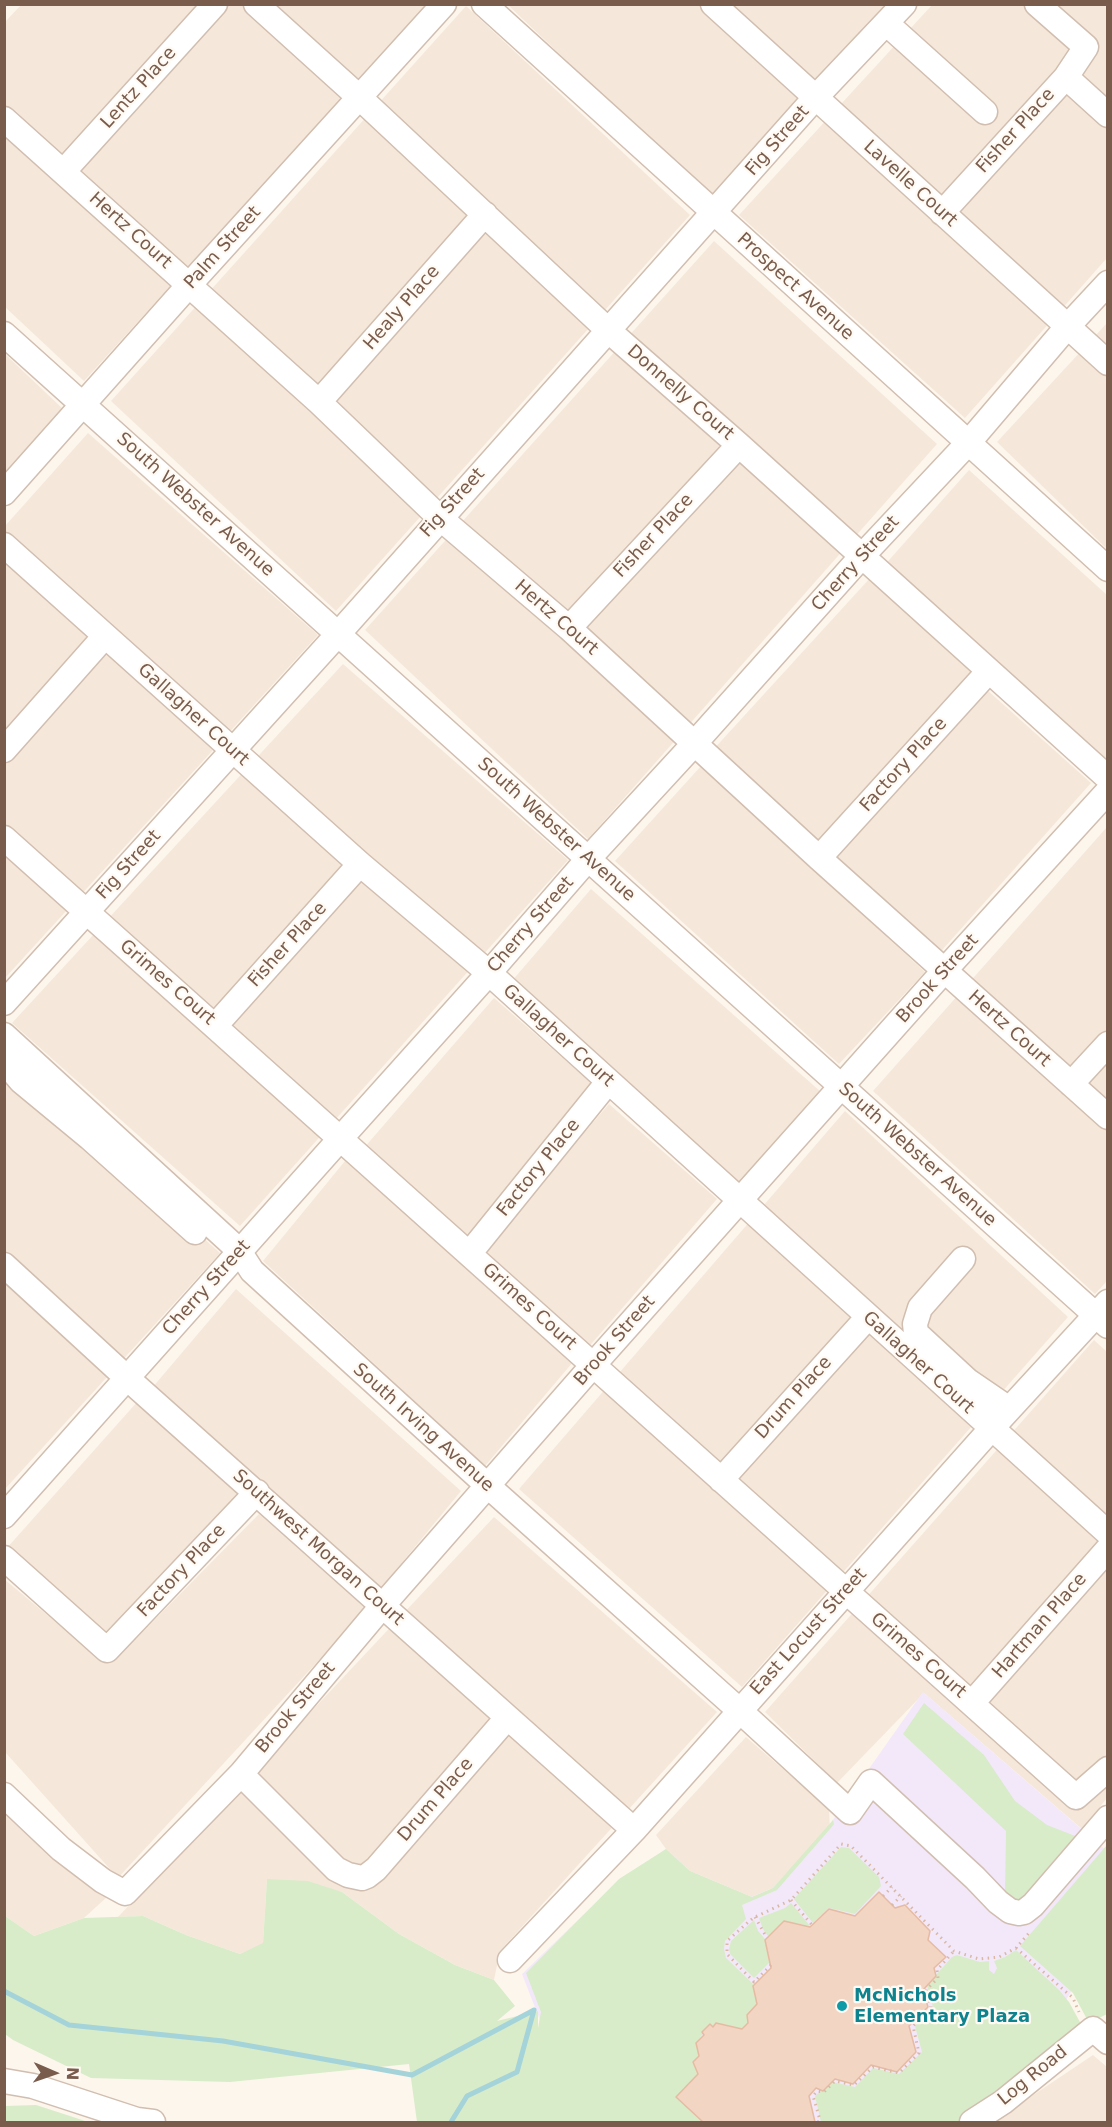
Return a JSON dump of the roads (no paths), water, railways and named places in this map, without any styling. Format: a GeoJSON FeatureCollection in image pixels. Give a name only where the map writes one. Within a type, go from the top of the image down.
{"type":"FeatureCollection","features":[{"type":"Feature","properties":{"kind":"street","name":"Lentz Place"},"geometry":{"type":"LineString","coordinates":[[63,172],[215,4]]}},
{"type":"Feature","properties":{"kind":"street","name":"Donnelly Court"},"geometry":{"type":"LineString","coordinates":[[256,4],[609,331],[739,445],[1107,778]]}},
{"type":"Feature","properties":{"kind":"street","name":"Palm Street"},"geometry":{"type":"LineString","coordinates":[[4,493],[444,4]]}},
{"type":"Feature","properties":{"kind":"street","name":"Prospect Avenue"},"geometry":{"type":"LineString","coordinates":[[484,4],[1107,569]]}},
{"type":"Feature","properties":{"kind":"street","name":"Lavelle Court"},"geometry":{"type":"LineString","coordinates":[[713,4],[1107,363]]}},
{"type":"Feature","properties":{"kind":"street","name":"Fig Street"},"geometry":{"type":"LineString","coordinates":[[4,1003],[339,633],[815,98],[904,4]]}},
{"type":"Feature","properties":{"kind":"street","name":"Fisher Place"},"geometry":{"type":"LineString","coordinates":[[942,213],[1066,77],[1086,47],[1037,4]]}},
{"type":"Feature","properties":{"kind":"street"},"geometry":{"type":"LineString","coordinates":[[886,23],[985,112]]}},
{"type":"Feature","properties":{"kind":"street"},"geometry":{"type":"LineString","coordinates":[[1066,77],[1107,115]]}},
{"type":"Feature","properties":{"kind":"street","name":"Hertz Court"},"geometry":{"type":"LineString","coordinates":[[4,119],[318,402],[440,518],[569,628],[819,858],[1107,1117]]}},
{"type":"Feature","properties":{"kind":"street","name":"Healy Place"},"geometry":{"type":"LineString","coordinates":[[318,402],[484,214]]}},
{"type":"Feature","properties":{"kind":"street","name":"Cherry Street"},"geometry":{"type":"LineString","coordinates":[[4,1516],[127,1378],[235,1247],[340,1138],[588,859],[862,556],[969,442],[1107,283]]}},
{"type":"Feature","properties":{"kind":"street","name":"South Webster Avenue"},"geometry":{"type":"LineString","coordinates":[[4,334],[843,1087],[1104,1314]]}},
{"type":"Feature","properties":{"kind":"street","name":"Fisher Place"},"geometry":{"type":"LineString","coordinates":[[569,628],[739,445]]}},
{"type":"Feature","properties":{"kind":"street","name":"Gallagher Court"},"geometry":{"type":"LineString","coordinates":[[4,545],[360,864],[489,973],[1107,1533]]}},
{"type":"Feature","properties":{"kind":"street"},"geometry":{"type":"LineString","coordinates":[[4,750],[105,636]]}},
{"type":"Feature","properties":{"kind":"street","name":"Factory Place"},"geometry":{"type":"LineString","coordinates":[[819,858],[988,672]]}},
{"type":"Feature","properties":{"kind":"street","name":"Brook Street"},"geometry":{"type":"LineString","coordinates":[[4,1795],[61,1849],[103,1881],[125,1893],[241,1774],[383,1605],[594,1364],[1107,791]]}},
{"type":"Feature","properties":{"kind":"street","name":"Grimes Court"},"geometry":{"type":"LineString","coordinates":[[4,838],[1077,1797],[1107,1769]]}},
{"type":"Feature","properties":{"kind":"street","name":"Fisher Place"},"geometry":{"type":"LineString","coordinates":[[215,1026],[360,864]]}},
{"type":"Feature","properties":{"kind":"street","name":"South Irving Avenue"},"geometry":{"type":"LineString","coordinates":[[4,1035],[235,1247],[252,1271],[850,1812],[871,1782],[998,1902],[1010,1911],[1019,1913],[1033,1905],[1107,1818]]}},
{"type":"Feature","properties":{"kind":"street"},"geometry":{"type":"LineString","coordinates":[[1071,1084],[1107,1044]]}},
{"type":"Feature","properties":{"kind":"street"},"geometry":{"type":"LineString","coordinates":[[4,1061],[21,1081],[90,1138],[193,1231],[211,1241],[235,1247]]}},
{"type":"Feature","properties":{"kind":"street","name":"Factory Place"},"geometry":{"type":"LineString","coordinates":[[469,1254],[608,1082]]}},
{"type":"Feature","properties":{"kind":"street"},"geometry":{"type":"LineString","coordinates":[[963,1259],[920,1308],[915,1324],[916,1332],[968,1381],[1009,1409]]}},
{"type":"Feature","properties":{"kind":"street","name":"Southwest Morgan Court"},"geometry":{"type":"LineString","coordinates":[[4,1265],[127,1378],[634,1830]]}},
{"type":"Feature","properties":{"kind":"street","name":"East Locust Street"},"geometry":{"type":"LineString","coordinates":[[510,1960],[634,1830],[1009,1409],[1104,1314]]}},
{"type":"Feature","properties":{"kind":"street","name":"Drum Place"},"geometry":{"type":"LineString","coordinates":[[721,1480],[868,1317]]}},
{"type":"Feature","properties":{"kind":"street","name":"Factory Place"},"geometry":{"type":"LineString","coordinates":[[4,1558],[107,1650],[256,1492]]}},
{"type":"Feature","properties":{"kind":"street","name":"Hartman Place"},"geometry":{"type":"LineString","coordinates":[[972,1703],[1107,1550]]}},
{"type":"Feature","properties":{"kind":"street","name":"Drum Place"},"geometry":{"type":"LineString","coordinates":[[241,1774],[336,1869],[362,1878],[376,1869],[507,1718]]}},
{"type":"Feature","properties":{"kind":"street","name":"Log Road"},"geometry":{"type":"LineString","coordinates":[[972,2122],[1096,2035]]}},
{"type":"Feature","properties":{"kind":"street"},"geometry":{"type":"LineString","coordinates":[[4,2081],[27,2084],[137,2120],[153,2122]]}},
{"type":"Feature","properties":{"kind":"waterway"},"geometry":{"type":"LineString","coordinates":[[4,1991],[69,2025],[223,2041],[412,2075],[534,2010]]}},
{"type":"Feature","properties":{"kind":"waterway"},"geometry":{"type":"LineString","coordinates":[[451,2122],[467,2096],[517,2072],[534,2010]]}},
{"type":"Feature","properties":{"kind":"place","name":"McNichols Elementary Plaza"},"geometry":{"type":"Point","coordinates":[842,2006]}}]}
